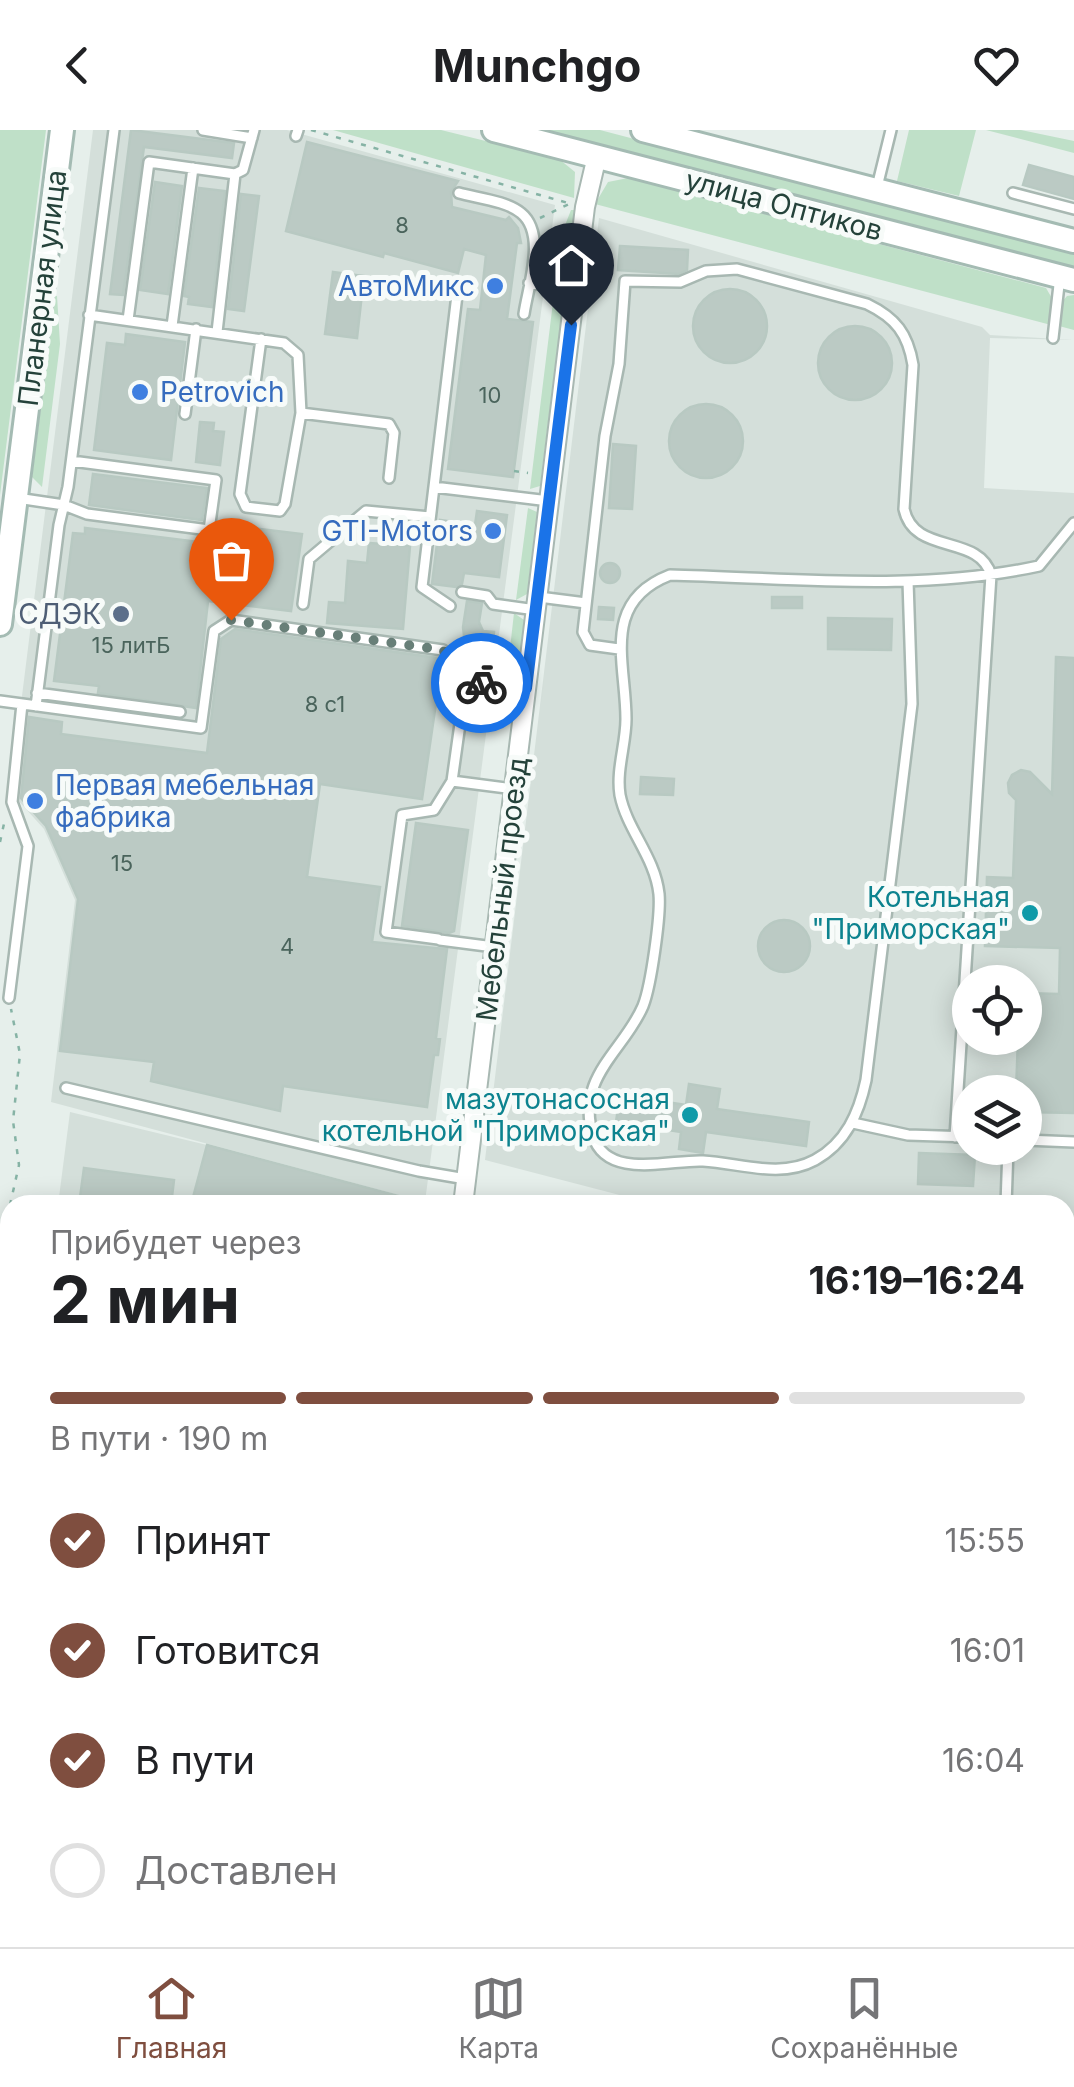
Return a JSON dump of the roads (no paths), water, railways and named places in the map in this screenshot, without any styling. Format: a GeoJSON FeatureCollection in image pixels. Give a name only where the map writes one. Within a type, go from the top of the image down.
{"type":"FeatureCollection","features":[{"type":"Feature","properties":{"kind":"main road","name":"Планерная улица"},"geometry":{"type":"LineString","coordinates":[[0,624],[4,559],[16,498],[62,130]]}},
{"type":"Feature","properties":{"kind":"main road","name":"улица Оптиков"},"geometry":{"type":"LineString","coordinates":[[494,130],[1067,278]]}},
{"type":"Feature","properties":{"kind":"main road","name":"улица Оптиков"},"geometry":{"type":"LineString","coordinates":[[643,130],[1074,241]]}},
{"type":"Feature","properties":{"kind":"street","name":"Мебельный проезд"},"geometry":{"type":"LineString","coordinates":[[464,1195],[585,207],[597,156]]}},
{"type":"Feature","properties":{"kind":"lane"},"geometry":{"type":"LineString","coordinates":[[36,706],[114,130]]}},
{"type":"Feature","properties":{"kind":"lane"},"geometry":{"type":"LineString","coordinates":[[128,320],[148,162],[235,174],[244,170],[253,134],[203,130]]}},
{"type":"Feature","properties":{"kind":"lane"},"geometry":{"type":"LineString","coordinates":[[876,190],[891,130]]}},
{"type":"Feature","properties":{"kind":"lane"},"geometry":{"type":"LineString","coordinates":[[172,326],[193,168]]}},
{"type":"Feature","properties":{"kind":"lane"},"geometry":{"type":"LineString","coordinates":[[216,332],[235,174]]}},
{"type":"Feature","properties":{"kind":"lane"},"geometry":{"type":"LineString","coordinates":[[459,193],[512,208],[530,223],[534,244],[524,314]]}},
{"type":"Feature","properties":{"kind":"lane"},"geometry":{"type":"LineString","coordinates":[[1013,193],[1074,210]]}},
{"type":"Feature","properties":{"kind":"lane"},"geometry":{"type":"LineString","coordinates":[[1026,229],[1034,199]]}},
{"type":"Feature","properties":{"kind":"lane"},"geometry":{"type":"LineString","coordinates":[[619,649],[598,648],[584,639],[605,436],[619,364],[625,282],[680,282],[720,268],[737,269],[867,304],[885,313],[900,326],[910,343],[913,365],[904,509],[907,522],[931,540],[975,553],[987,562],[991,575],[959,1075]]}},
{"type":"Feature","properties":{"kind":"lane"},"geometry":{"type":"LineString","coordinates":[[1054,338],[1067,278]]}},
{"type":"Feature","properties":{"kind":"lane"},"geometry":{"type":"LineString","coordinates":[[528,283],[575,289]]}},
{"type":"Feature","properties":{"kind":"lane"},"geometry":{"type":"LineString","coordinates":[[450,606],[422,587],[456,295]]}},
{"type":"Feature","properties":{"kind":"lane"},"geometry":{"type":"LineString","coordinates":[[90,316],[196,329],[261,339],[284,343],[298,355],[300,413],[285,504],[273,513],[246,507],[240,494],[261,339]]}},
{"type":"Feature","properties":{"kind":"lane"},"geometry":{"type":"LineString","coordinates":[[186,414],[196,329]]}},
{"type":"Feature","properties":{"kind":"lane"},"geometry":{"type":"LineString","coordinates":[[300,413],[388,424],[394,433],[389,478]]}},
{"type":"Feature","properties":{"kind":"lane"},"geometry":{"type":"LineString","coordinates":[[16,498],[64,504],[87,514],[209,530],[216,480],[72,461]]}},
{"type":"Feature","properties":{"kind":"lane"},"geometry":{"type":"LineString","coordinates":[[434,487],[549,502]]}},
{"type":"Feature","properties":{"kind":"lane"},"geometry":{"type":"LineString","coordinates":[[303,604],[309,559],[366,511],[430,517]]}},
{"type":"Feature","properties":{"kind":"lane"},"geometry":{"type":"LineString","coordinates":[[908,580],[910,721],[866,1080],[853,1123],[816,1160],[796,1168],[774,1170],[700,1160],[642,1166],[604,1152],[593,1138],[594,1084],[600,1068],[643,1006],[660,898],[650,859],[620,794],[626,718],[619,649],[638,593],[650,582],[670,575],[908,580],[991,575],[1039,566],[1074,523]]}},
{"type":"Feature","properties":{"kind":"lane"},"geometry":{"type":"LineString","coordinates":[[462,592],[487,596],[494,604],[586,603]]}},
{"type":"Feature","properties":{"kind":"lane"},"geometry":{"type":"LineString","coordinates":[[0,701],[201,728],[214,631],[231,620],[443,650],[466,681],[452,781],[434,810],[402,815],[386,932],[494,947]]}},
{"type":"Feature","properties":{"kind":"lane"},"geometry":{"type":"LineString","coordinates":[[466,681],[526,688]]}},
{"type":"Feature","properties":{"kind":"lane"},"geometry":{"type":"LineString","coordinates":[[37,693],[180,712]]}},
{"type":"Feature","properties":{"kind":"lane"},"geometry":{"type":"LineString","coordinates":[[9,998],[28,846],[12,802],[22,704]]}},
{"type":"Feature","properties":{"kind":"lane"},"geometry":{"type":"LineString","coordinates":[[452,781],[514,789]]}},
{"type":"Feature","properties":{"kind":"lane"},"geometry":{"type":"LineString","coordinates":[[66,1088],[419,1172],[466,1179]]}},
{"type":"Feature","properties":{"kind":"lane"},"geometry":{"type":"LineString","coordinates":[[853,1123],[908,1135],[952,1136]]}},
{"type":"Feature","properties":{"kind":"lane"},"geometry":{"type":"LineString","coordinates":[[1042,1141],[1074,1142]]}},
{"type":"Feature","properties":{"kind":"lane"},"geometry":{"type":"LineString","coordinates":[[1006,1195],[1007,1165]]}},
{"type":"Feature","properties":{"kind":"place","name":"АвтоМикс"},"geometry":{"type":"Point","coordinates":[495,286]}},
{"type":"Feature","properties":{"kind":"place","name":"Petrovich"},"geometry":{"type":"Point","coordinates":[140,392]}},
{"type":"Feature","properties":{"kind":"place","name":"GTI-Motors"},"geometry":{"type":"Point","coordinates":[493,531]}},
{"type":"Feature","properties":{"kind":"place","name":"СДЭК"},"geometry":{"type":"Point","coordinates":[121,614]}},
{"type":"Feature","properties":{"kind":"place","name":"Первая мебельная фабрика"},"geometry":{"type":"Point","coordinates":[35,801]}},
{"type":"Feature","properties":{"kind":"place","name":"Котельная \"Приморская\""},"geometry":{"type":"Point","coordinates":[1030,913]}},
{"type":"Feature","properties":{"kind":"place","name":"мазутонасосная котельной \"Приморская\""},"geometry":{"type":"Point","coordinates":[690,1115]}}]}
